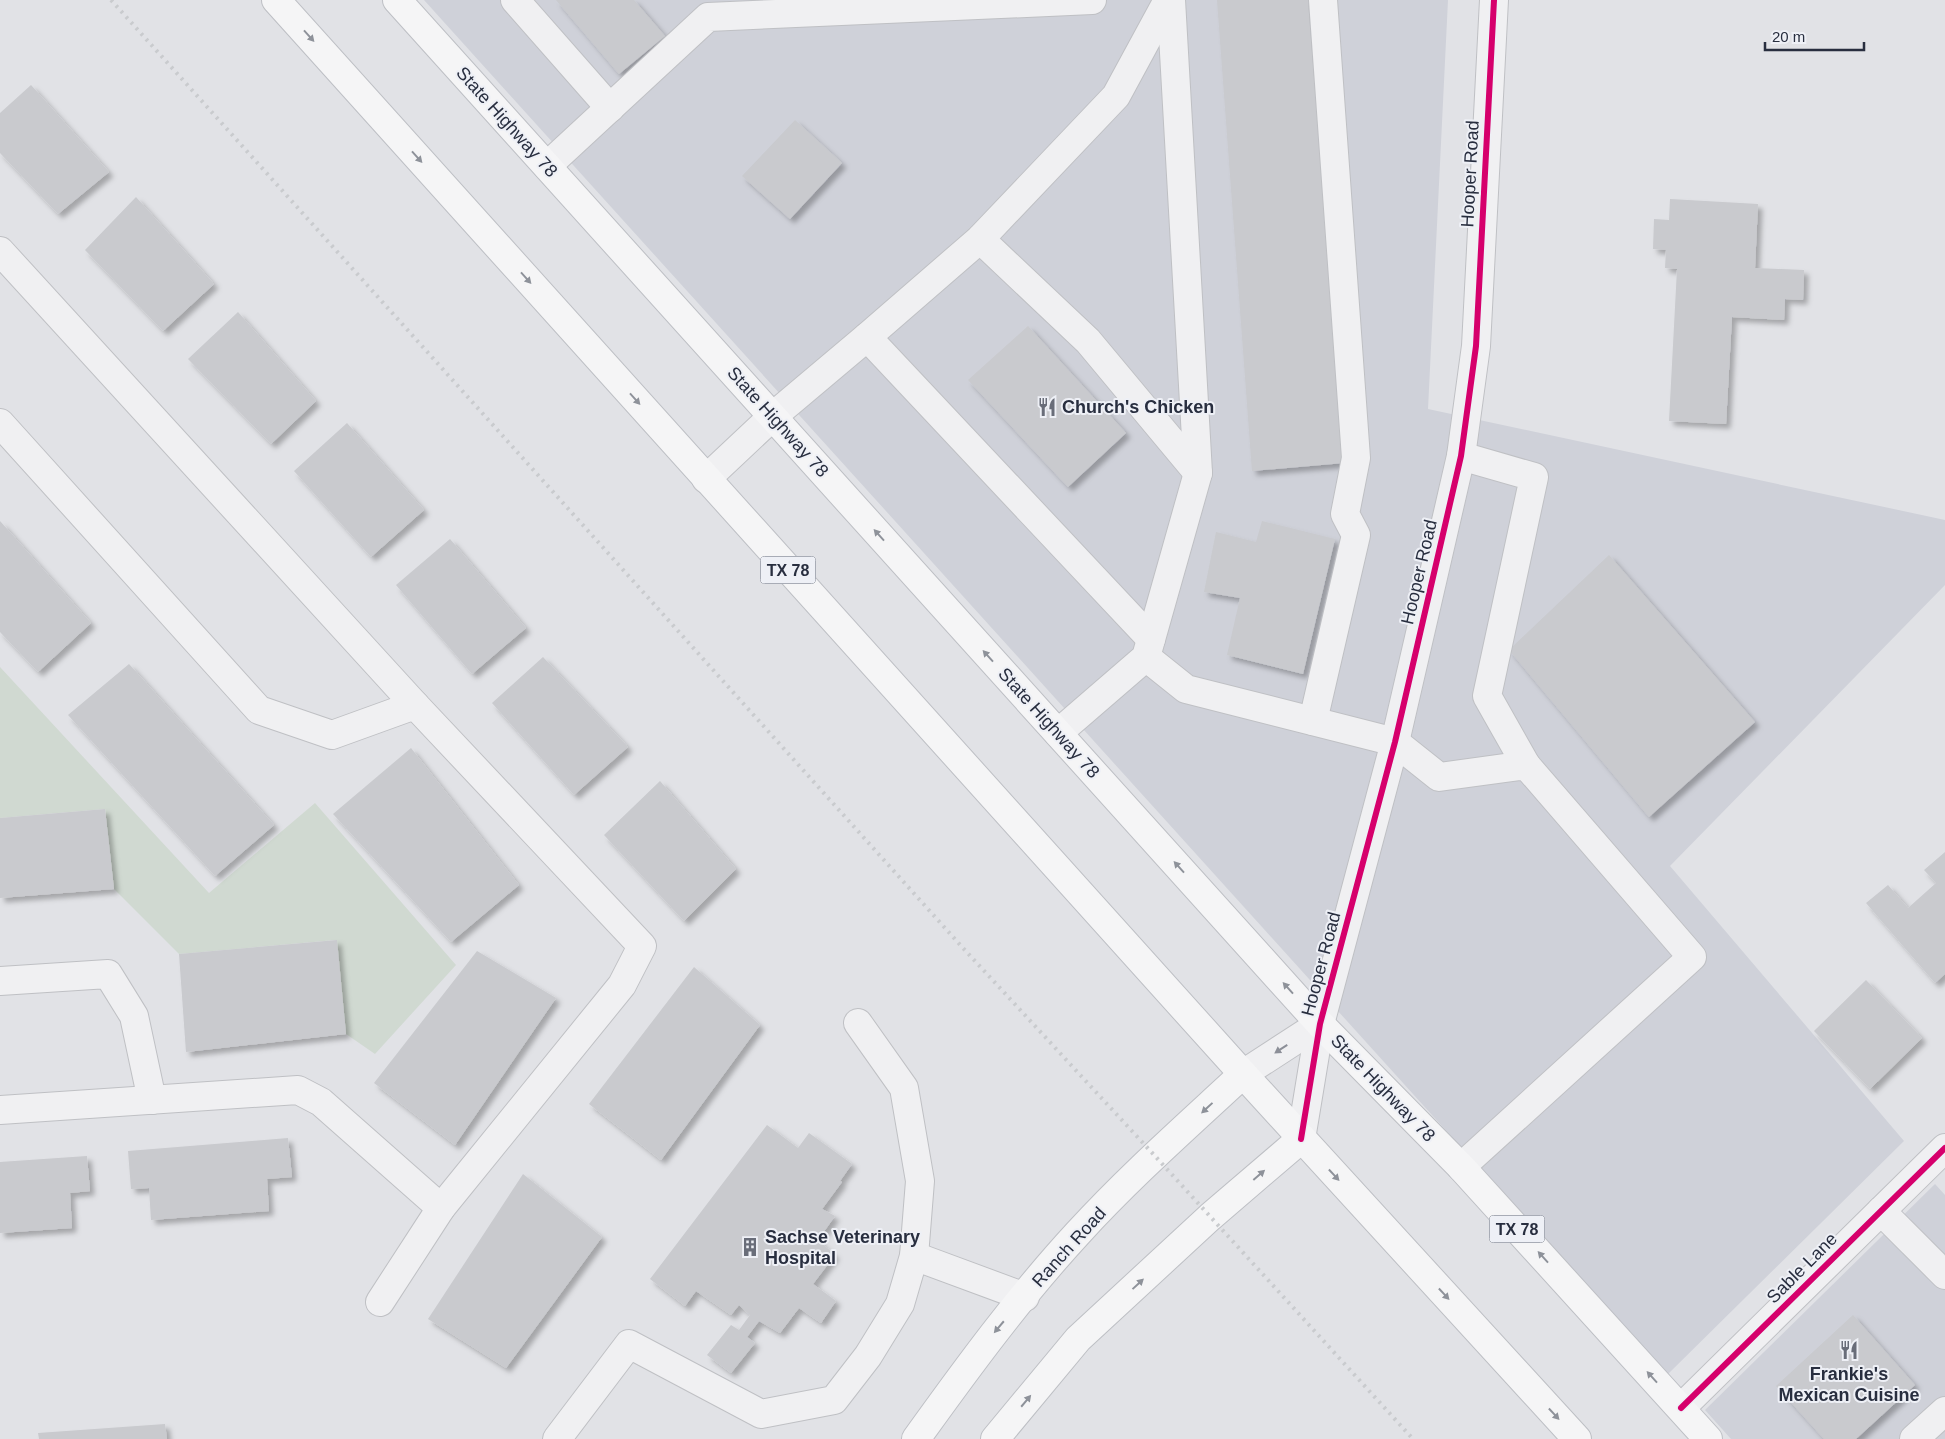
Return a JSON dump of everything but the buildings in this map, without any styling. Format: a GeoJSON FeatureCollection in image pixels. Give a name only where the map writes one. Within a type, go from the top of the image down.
{"type":"FeatureCollection","features":[{"type":"Feature","properties":{"kind":"main road","name":"TX 78"},"geometry":{"type":"LineString","coordinates":[[276,0],[1242,1074],[1577,1439]]}},
{"type":"Feature","properties":{"kind":"main road","name":"State Highway 78"},"geometry":{"type":"LineString","coordinates":[[397,0],[1320,1024],[1461,1167],[1708,1439]]}},
{"type":"Feature","properties":{"kind":"main road","name":"Ranch Road"},"geometry":{"type":"LineString","coordinates":[[916,1439],[975,1356],[1078,1232],[1242,1074]]}},
{"type":"Feature","properties":{"kind":"main road"},"geometry":{"type":"LineString","coordinates":[[995,1439],[1078,1339],[1210,1217],[1301,1139]]}},
{"type":"Feature","properties":{"kind":"street"},"geometry":{"type":"LineString","coordinates":[[515,0],[610,108]]}},
{"type":"Feature","properties":{"kind":"street"},"geometry":{"type":"LineString","coordinates":[[547,166],[708,17],[761,7],[1092,0]]}},
{"type":"Feature","properties":{"kind":"street"},"geometry":{"type":"LineString","coordinates":[[706,479],[772,417],[868,337],[980,239],[1116,96],[1169,0]]}},
{"type":"Feature","properties":{"kind":"street"},"geometry":{"type":"LineString","coordinates":[[1058,733],[1148,648],[1198,473],[1169,0]]}},
{"type":"Feature","properties":{"kind":"street"},"geometry":{"type":"LineString","coordinates":[[1312,721],[1356,535],[1345,514],[1356,458],[1322,0]]}},
{"type":"Feature","properties":{"kind":"street","name":"Hooper Road"},"geometry":{"type":"LineString","coordinates":[[1301,1139],[1320,1024],[1396,742],[1462,456],[1476,346],[1494,0]]}},
{"type":"Feature","properties":{"kind":"street"},"geometry":{"type":"LineString","coordinates":[[980,239],[1088,341],[1198,473]]}},
{"type":"Feature","properties":{"kind":"street"},"geometry":{"type":"LineString","coordinates":[[0,252],[415,705],[642,946],[622,985],[441,1208],[380,1302]]}},
{"type":"Feature","properties":{"kind":"street"},"geometry":{"type":"LineString","coordinates":[[868,337],[1186,689],[1396,742],[1439,777],[1526,764]]}},
{"type":"Feature","properties":{"kind":"street"},"geometry":{"type":"LineString","coordinates":[[0,423],[258,710],[332,735],[415,705]]}},
{"type":"Feature","properties":{"kind":"street"},"geometry":{"type":"LineString","coordinates":[[1461,1167],[1692,957],[1526,764],[1488,696],[1534,476],[1462,456]]}},
{"type":"Feature","properties":{"kind":"street"},"geometry":{"type":"LineString","coordinates":[[0,981],[108,974],[134,1016],[152,1100]]}},
{"type":"Feature","properties":{"kind":"street"},"geometry":{"type":"LineString","coordinates":[[557,1439],[629,1344],[761,1414],[834,1400],[868,1356],[900,1304],[914,1256],[920,1181],[904,1088],[858,1023]]}},
{"type":"Feature","properties":{"kind":"street","name":"Hooper Road"},"geometry":{"type":"LineString","coordinates":[[1242,1074],[1320,1024]]}},
{"type":"Feature","properties":{"kind":"street"},"geometry":{"type":"LineString","coordinates":[[0,1110],[298,1090],[321,1102],[441,1208]]}},
{"type":"Feature","properties":{"kind":"street","name":"Sable Lane"},"geometry":{"type":"LineString","coordinates":[[1681,1408],[1945,1148]]}},
{"type":"Feature","properties":{"kind":"street"},"geometry":{"type":"LineString","coordinates":[[1881,1211],[1945,1275]]}},
{"type":"Feature","properties":{"kind":"street"},"geometry":{"type":"LineString","coordinates":[[914,1256],[1025,1296]]}},
{"type":"Feature","properties":{"kind":"street"},"geometry":{"type":"LineString","coordinates":[[1914,1439],[1945,1411]]}},
{"type":"Feature","properties":{"kind":"shaded area"},"geometry":{"type":"Polygon","coordinates":[[[424,0],[1448,0],[1428,409],[1945,520],[1945,585],[1670,866],[1904,1141],[1667,1375],[424,0]]]}},
{"type":"Feature","properties":{"kind":"shaded area"},"geometry":{"type":"Polygon","coordinates":[[[0,667],[209,893],[315,803],[456,965],[375,1054],[346,1034],[336,940],[179,954],[114,889],[105,809],[0,818],[0,667]]]}},
{"type":"Feature","properties":{"kind":"shaded area"},"geometry":{"type":"Polygon","coordinates":[[[1935,1184],[1945,1195],[1945,1439],[1731,1439],[1705,1410],[1935,1184]]]}},
{"type":"Feature","properties":{"kind":"railway"},"geometry":{"type":"LineString","coordinates":[[111,0],[963,948],[1413,1439]]}},
{"type":"Feature","properties":{"kind":"cycle path"},"geometry":{"type":"LineString","coordinates":[[1301,1139],[1320,1024],[1395,742],[1461,456],[1476,346],[1494,0]]}},
{"type":"Feature","properties":{"kind":"cycle path"},"geometry":{"type":"LineString","coordinates":[[1681,1408],[1945,1148]]}},
{"type":"Feature","properties":{"kind":"place","name":"Church's Chicken"},"geometry":{"type":"Point","coordinates":[1047,407]}},
{"type":"Feature","properties":{"kind":"place","name":"Sachse Veterinary Hospital"},"geometry":{"type":"Point","coordinates":[750,1247]}},
{"type":"Feature","properties":{"kind":"place","name":"Frankie's Mexican Cuisine"},"geometry":{"type":"Point","coordinates":[1849,1350]}}]}
